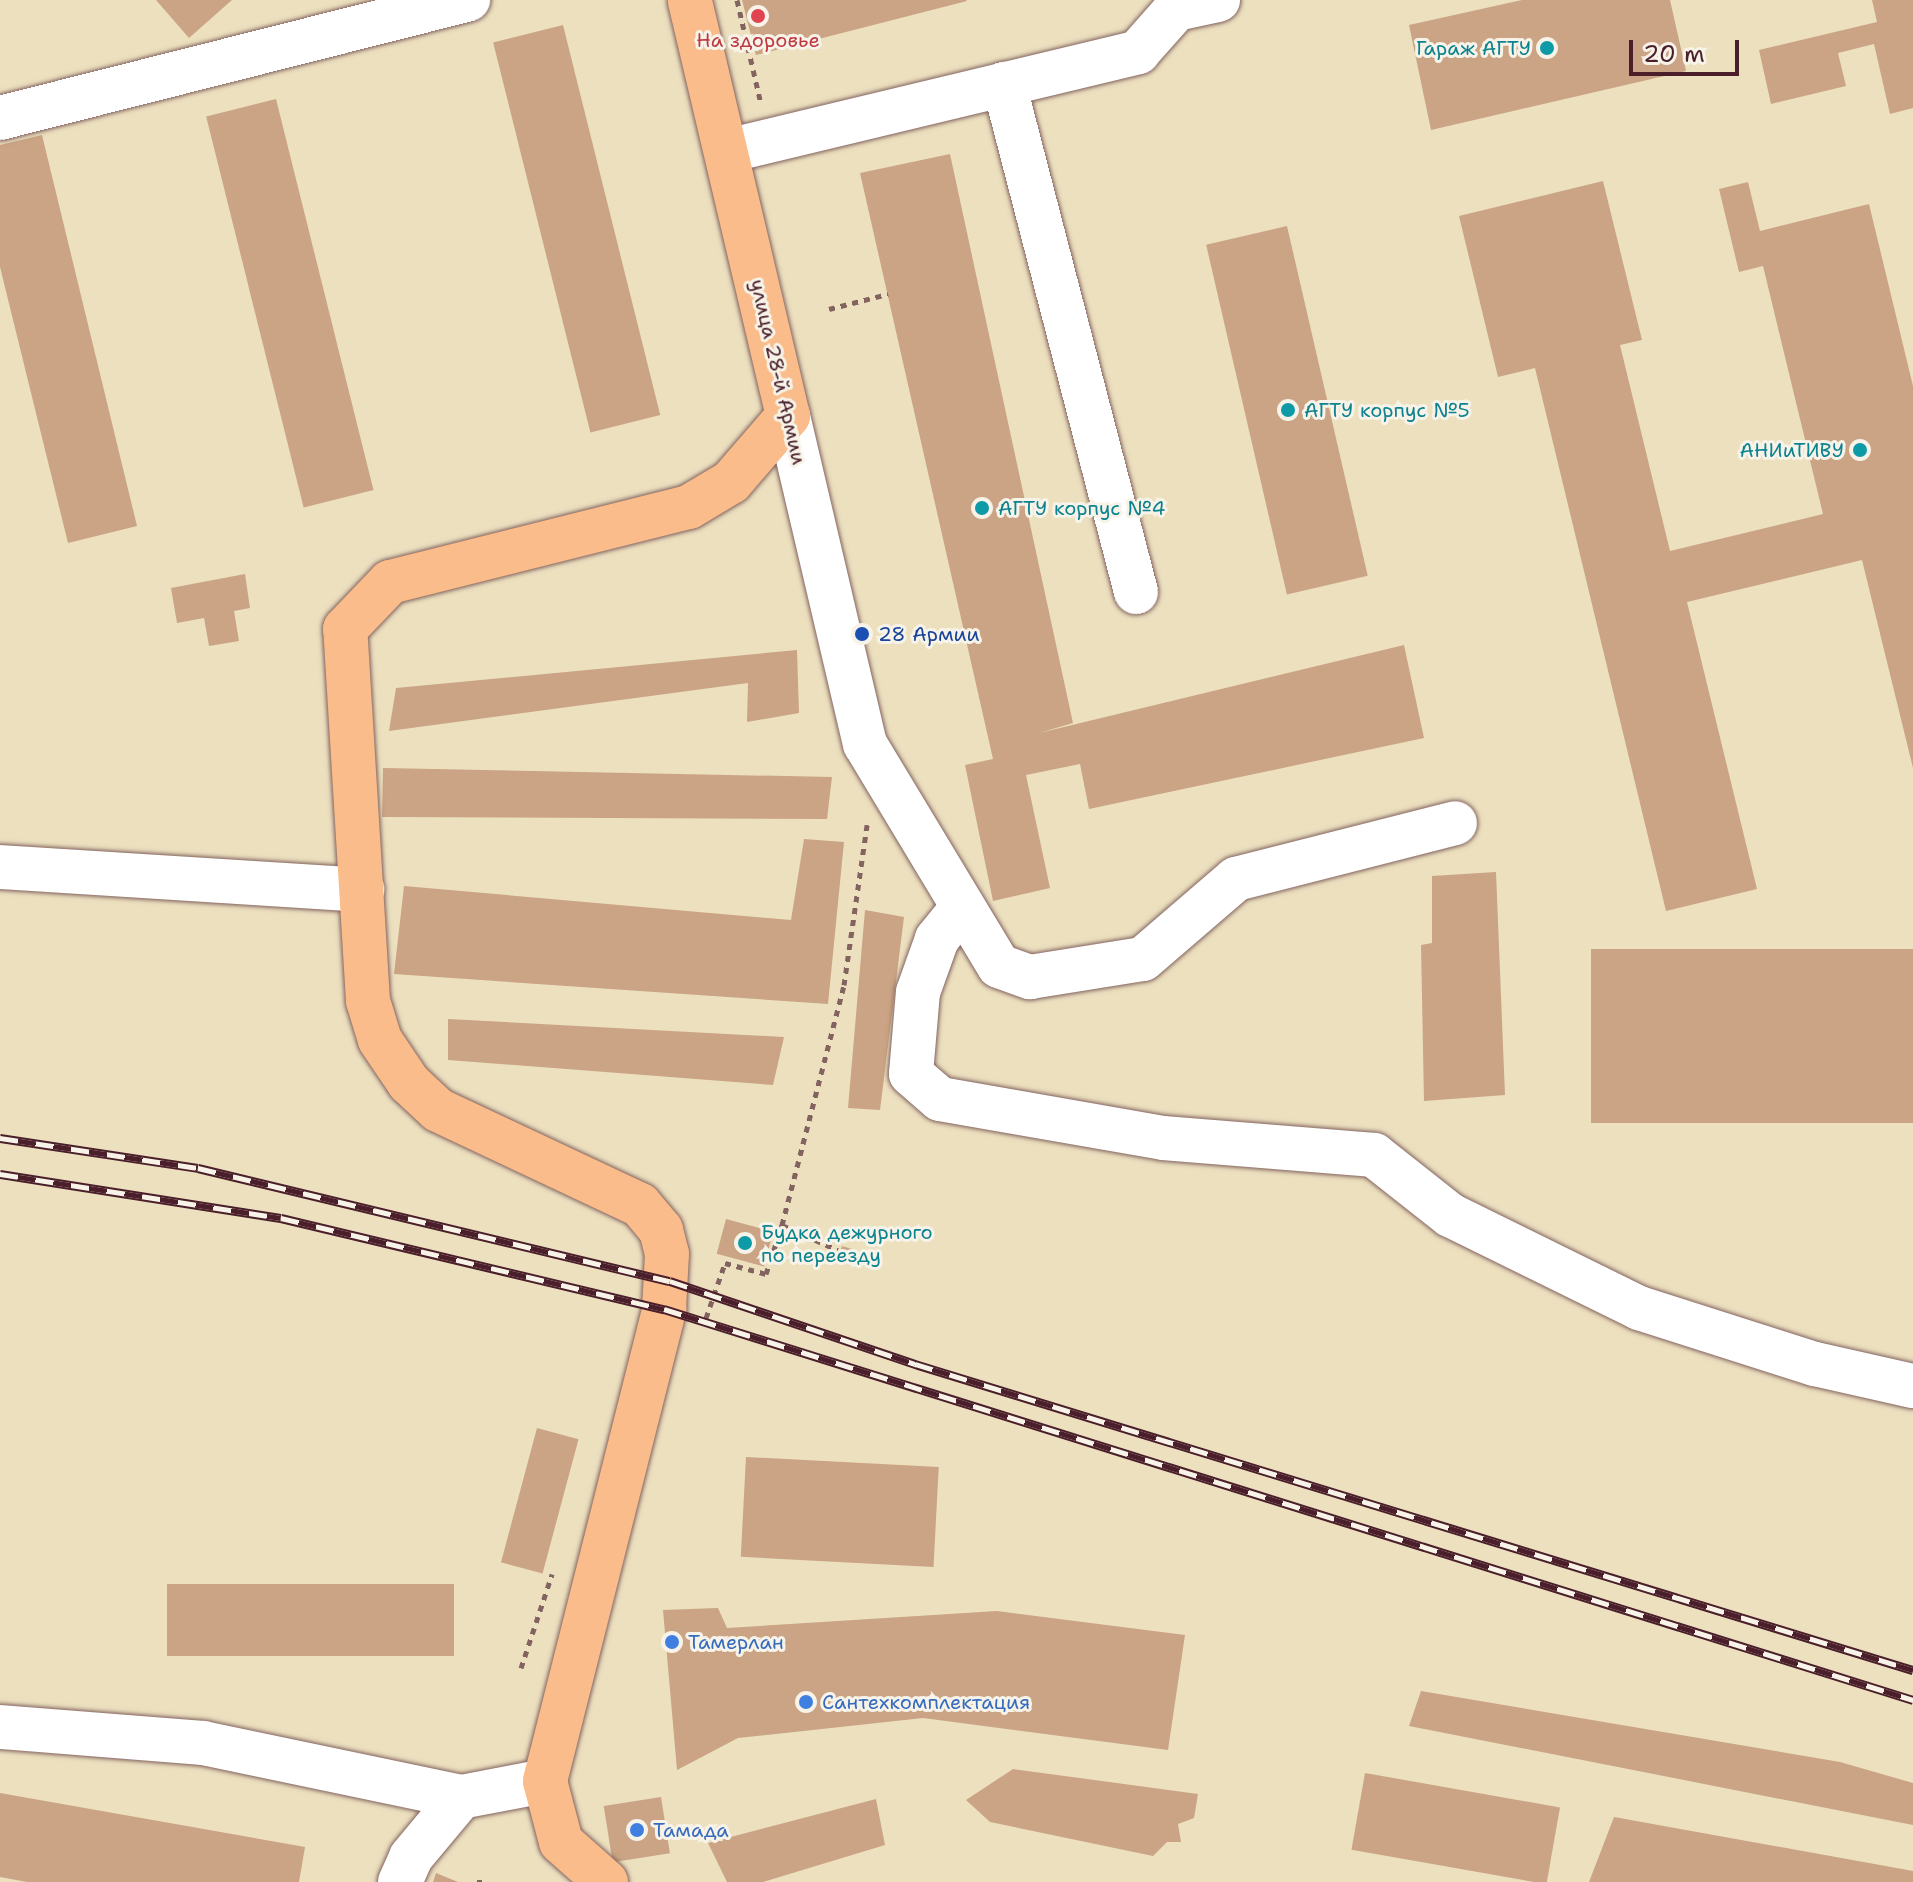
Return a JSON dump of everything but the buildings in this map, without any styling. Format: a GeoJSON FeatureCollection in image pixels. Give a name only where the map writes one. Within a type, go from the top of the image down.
{"type":"FeatureCollection","features":[{"type":"Feature","properties":{"kind":"main road","name":"улица 28-й Армии"},"geometry":{"type":"LineString","coordinates":[[690,0],[788,416]]}},
{"type":"Feature","properties":{"kind":"main road"},"geometry":{"type":"LineString","coordinates":[[606,1882],[561,1842],[545,1781],[595,1569],[664,1309],[667,1254],[661,1230],[640,1205],[438,1110],[409,1083],[380,1040],[368,1001],[345,629],[390,582],[689,507],[731,482],[788,416]]}},
{"type":"Feature","properties":{"kind":"street"},"geometry":{"type":"LineString","coordinates":[[0,118],[447,2]]}},
{"type":"Feature","properties":{"kind":"street"},"geometry":{"type":"LineString","coordinates":[[727,151],[1138,52],[1189,3]]}},
{"type":"Feature","properties":{"kind":"street"},"geometry":{"type":"LineString","coordinates":[[1004,84],[1136,592]]}},
{"type":"Feature","properties":{"kind":"street","name":"улица 28-й Армии"},"geometry":{"type":"LineString","coordinates":[[788,416],[865,744],[999,966],[1030,977],[1143,959],[1236,879],[1455,823]]}},
{"type":"Feature","properties":{"kind":"street"},"geometry":{"type":"LineString","coordinates":[[0,867],[362,890]]}},
{"type":"Feature","properties":{"kind":"street"},"geometry":{"type":"LineString","coordinates":[[962,908],[937,939],[918,992],[911,1074],[940,1099],[1163,1138],[1374,1155],[1450,1215],[1639,1308],[1815,1364],[1913,1386]]}},
{"type":"Feature","properties":{"kind":"street"},"geometry":{"type":"LineString","coordinates":[[0,1727],[203,1743],[461,1797],[545,1781]]}},
{"type":"Feature","properties":{"kind":"street"},"geometry":{"type":"LineString","coordinates":[[400,1882],[411,1857],[461,1797]]}},
{"type":"Feature","properties":{"kind":"path"},"geometry":{"type":"LineString","coordinates":[[737,0],[770,141]]}},
{"type":"Feature","properties":{"kind":"path"},"geometry":{"type":"LineString","coordinates":[[829,309],[888,294]]}},
{"type":"Feature","properties":{"kind":"path"},"geometry":{"type":"LineString","coordinates":[[766,1274],[782,1225],[844,985],[869,808]]}},
{"type":"Feature","properties":{"kind":"path"},"geometry":{"type":"LineString","coordinates":[[782,1225],[838,1250]]}},
{"type":"Feature","properties":{"kind":"railway"},"geometry":{"type":"LineString","coordinates":[[0,1138],[198,1168],[670,1281],[915,1364],[1913,1670]]}},
{"type":"Feature","properties":{"kind":"railway"},"geometry":{"type":"LineString","coordinates":[[0,1174],[281,1218],[664,1309],[1913,1700]]}},
{"type":"Feature","properties":{"kind":"place","name":"На здоровье"},"geometry":{"type":"Point","coordinates":[758,16]}},
{"type":"Feature","properties":{"kind":"place","name":"Гараж АГТУ"},"geometry":{"type":"Point","coordinates":[1547,48]}},
{"type":"Feature","properties":{"kind":"place","name":"АГТУ корпус №5"},"geometry":{"type":"Point","coordinates":[1288,410]}},
{"type":"Feature","properties":{"kind":"place","name":"АНИиТИВУ"},"geometry":{"type":"Point","coordinates":[1860,450]}},
{"type":"Feature","properties":{"kind":"place","name":"АГТУ корпус №4"},"geometry":{"type":"Point","coordinates":[982,508]}},
{"type":"Feature","properties":{"kind":"place","name":"28 Армии"},"geometry":{"type":"Point","coordinates":[862,634]}},
{"type":"Feature","properties":{"kind":"place","name":"Будка дежурного по переезду"},"geometry":{"type":"Point","coordinates":[745,1243]}},
{"type":"Feature","properties":{"kind":"place","name":"Тамерлан"},"geometry":{"type":"Point","coordinates":[672,1642]}},
{"type":"Feature","properties":{"kind":"place","name":"Сантехкомплектация"},"geometry":{"type":"Point","coordinates":[806,1702]}},
{"type":"Feature","properties":{"kind":"place","name":"Тамада"},"geometry":{"type":"Point","coordinates":[637,1830]}}]}
